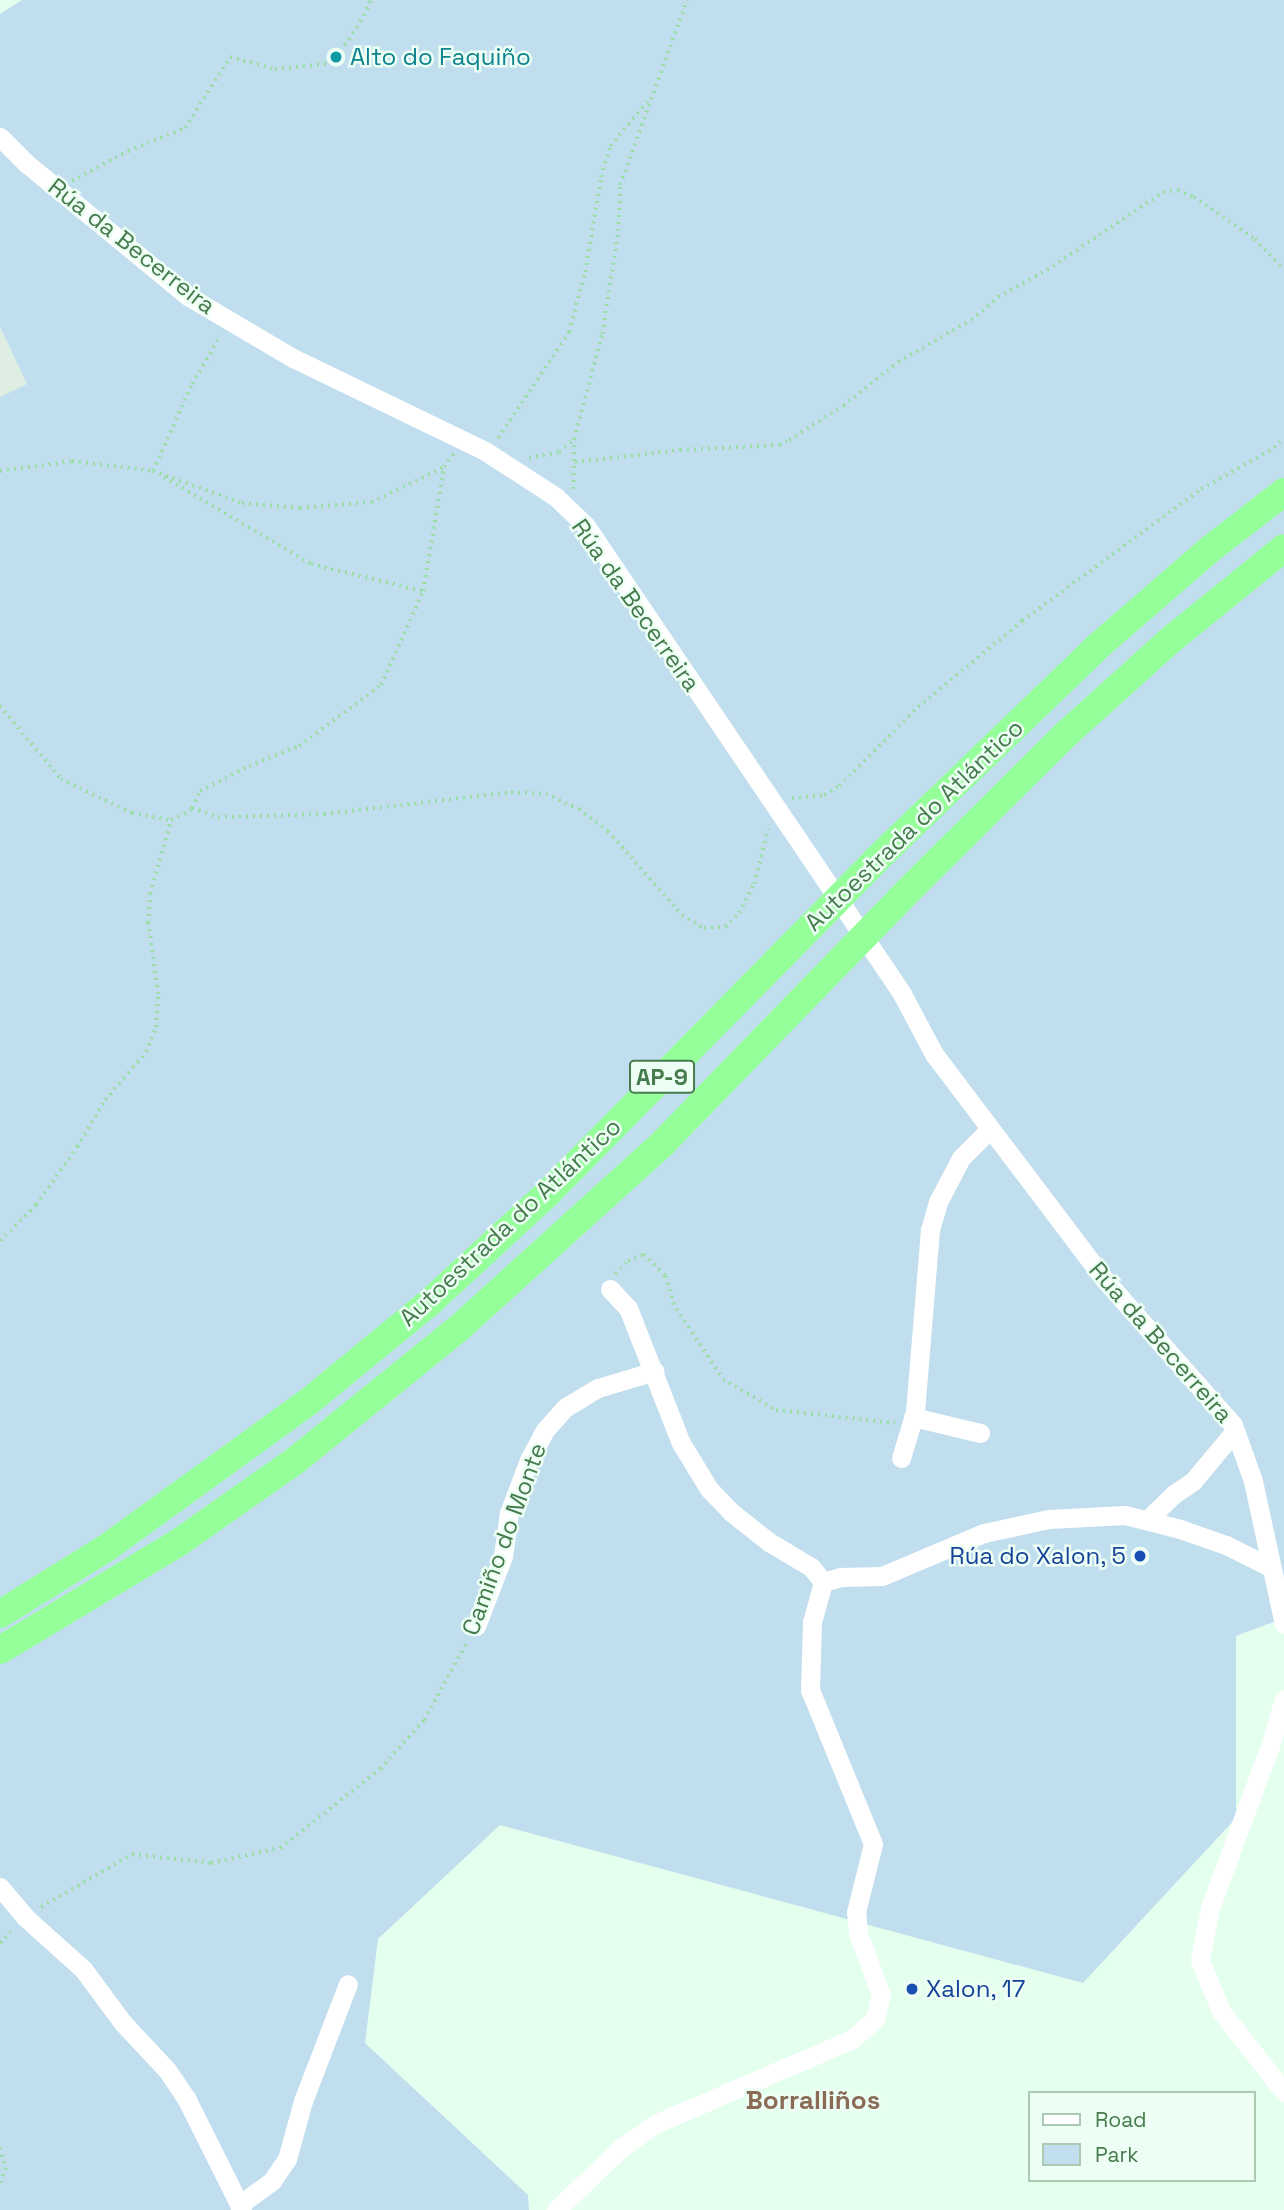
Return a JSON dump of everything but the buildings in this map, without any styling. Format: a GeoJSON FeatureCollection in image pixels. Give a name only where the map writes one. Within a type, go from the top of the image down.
{"type":"FeatureCollection","features":[{"type":"Feature","properties":{"kind":"highway","name":"Autoestrada do Atlántico"},"geometry":{"type":"LineString","coordinates":[[0,1614],[105,1549],[307,1404],[431,1301],[548,1193],[876,860],[1096,648],[1209,550],[1284,492]]}},
{"type":"Feature","properties":{"kind":"highway","name":"Autoestrada do Atlántico"},"geometry":{"type":"LineString","coordinates":[[0,1650],[200,1528],[296,1460],[458,1329],[664,1142],[909,890],[1063,737],[1168,642],[1284,548]]}},
{"type":"Feature","properties":{"kind":"street","name":"Rúa da Becerreira"},"geometry":{"type":"LineString","coordinates":[[0,137],[188,296],[293,358],[485,451],[556,497],[586,526],[797,842],[901,992],[934,1054],[1104,1279],[1235,1431],[1253,1481],[1284,1623]]}},
{"type":"Feature","properties":{"kind":"street"},"geometry":{"type":"LineString","coordinates":[[901,1458],[912,1421],[930,1230],[937,1202],[961,1158],[990,1129]]}},
{"type":"Feature","properties":{"kind":"street"},"geometry":{"type":"LineString","coordinates":[[610,1289],[628,1308],[655,1371],[681,1443],[709,1489],[769,1542],[811,1567],[823,1582]]}},
{"type":"Feature","properties":{"kind":"street","name":"Camiño do Monte"},"geometry":{"type":"LineString","coordinates":[[476,1626],[503,1556],[509,1513],[528,1460],[544,1430],[566,1407],[598,1388],[655,1371]]}},
{"type":"Feature","properties":{"kind":"street"},"geometry":{"type":"LineString","coordinates":[[912,1421],[980,1433]]}},
{"type":"Feature","properties":{"kind":"street"},"geometry":{"type":"LineString","coordinates":[[1147,1520],[1174,1493],[1193,1481],[1235,1431]]}},
{"type":"Feature","properties":{"kind":"street"},"geometry":{"type":"LineString","coordinates":[[823,1582],[841,1577],[881,1576],[985,1533],[1049,1519],[1125,1515],[1226,1545],[1272,1568]]}},
{"type":"Feature","properties":{"kind":"street"},"geometry":{"type":"LineString","coordinates":[[556,2210],[621,2148],[655,2124],[852,2039],[876,2019],[881,1995],[858,1933],[856,1912],[873,1844],[810,1690],[812,1622],[823,1582]]}},
{"type":"Feature","properties":{"kind":"street"},"geometry":{"type":"LineString","coordinates":[[1284,1699],[1278,1740],[1210,1908],[1200,1960],[1221,2011],[1284,2092]]}},
{"type":"Feature","properties":{"kind":"street"},"geometry":{"type":"LineString","coordinates":[[0,1887],[25,1917],[83,1969],[123,2023],[167,2070],[187,2100],[241,2207],[272,2180],[287,2159],[303,2101],[348,1984]]}},
{"type":"Feature","properties":{"kind":"path"},"geometry":{"type":"LineString","coordinates":[[58,188],[128,151],[185,128],[230,57],[275,69],[333,63],[364,16],[370,0]]}},
{"type":"Feature","properties":{"kind":"path"},"geometry":{"type":"LineString","coordinates":[[571,511],[574,439],[602,334],[618,232],[621,185],[687,0]]}},
{"type":"Feature","properties":{"kind":"path"},"geometry":{"type":"LineString","coordinates":[[485,451],[504,430],[569,332],[585,272],[601,177],[610,146],[651,97]]}},
{"type":"Feature","properties":{"kind":"path"},"geometry":{"type":"LineString","coordinates":[[575,462],[681,450],[779,445],[842,406],[898,362],[971,320],[998,297],[1046,270],[1163,192],[1178,190],[1194,197],[1255,239],[1284,270]]}},
{"type":"Feature","properties":{"kind":"path"},"geometry":{"type":"LineString","coordinates":[[153,471],[191,384],[229,321]]}},
{"type":"Feature","properties":{"kind":"path"},"geometry":{"type":"LineString","coordinates":[[192,808],[218,817],[324,814],[511,792],[546,794],[579,809],[608,831],[682,915],[704,928],[725,927],[739,913],[754,884],[772,803],[824,795],[839,786],[918,707],[1022,621],[1201,489],[1274,448],[1284,438]]}},
{"type":"Feature","properties":{"kind":"path"},"geometry":{"type":"LineString","coordinates":[[502,462],[559,452],[574,439]]}},
{"type":"Feature","properties":{"kind":"path"},"geometry":{"type":"LineString","coordinates":[[0,706],[61,779],[132,813],[171,820],[192,808],[200,791],[248,766],[299,746],[381,685],[423,591],[444,467],[462,440]]}},
{"type":"Feature","properties":{"kind":"path"},"geometry":{"type":"LineString","coordinates":[[0,471],[72,461],[153,471],[242,503],[300,508],[371,502],[444,467]]}},
{"type":"Feature","properties":{"kind":"path"},"geometry":{"type":"LineString","coordinates":[[153,471],[311,564],[423,591]]}},
{"type":"Feature","properties":{"kind":"path"},"geometry":{"type":"LineString","coordinates":[[0,1241],[36,1205],[77,1147],[105,1100],[146,1052],[156,1027],[158,994],[148,923],[150,894],[171,820]]}},
{"type":"Feature","properties":{"kind":"path"},"geometry":{"type":"LineString","coordinates":[[610,1289],[611,1277],[628,1261],[644,1254],[666,1276],[673,1303],[723,1379],[776,1410],[912,1421]]}},
{"type":"Feature","properties":{"kind":"path","name":"Camiño do Monte"},"geometry":{"type":"LineString","coordinates":[[25,1917],[132,1854],[211,1863],[280,1847],[380,1769],[425,1720],[476,1626]]}},
{"type":"Feature","properties":{"kind":"path"},"geometry":{"type":"LineString","coordinates":[[0,2148],[6,2168],[0,2185]]}},
{"type":"Feature","properties":{"kind":"shaded area"},"geometry":{"type":"Polygon","coordinates":[[[0,327],[27,384],[0,397],[0,327]]]}},
{"type":"Feature","properties":{"kind":"green space"},"geometry":{"type":"Polygon","coordinates":[[[22,0],[1284,0],[1284,1618],[1236,1636],[1236,1818],[1083,1983],[500,1825],[378,1939],[365,2043],[528,2195],[529,2210],[0,2210],[0,397],[27,384],[0,327],[0,14],[22,0]]]}},
{"type":"Feature","properties":{"kind":"place","name":"Alto do Faquiño"},"geometry":{"type":"Point","coordinates":[336,57]}},
{"type":"Feature","properties":{"kind":"place","name":"Rúa do Xalon, 5"},"geometry":{"type":"Point","coordinates":[1140,1556]}},
{"type":"Feature","properties":{"kind":"place","name":"Xalon, 17"},"geometry":{"type":"Point","coordinates":[912,1989]}},
{"type":"Feature","properties":{"kind":"district","name":"Borralliños"},"geometry":{"type":"Point","coordinates":[813,2101]}}]}
